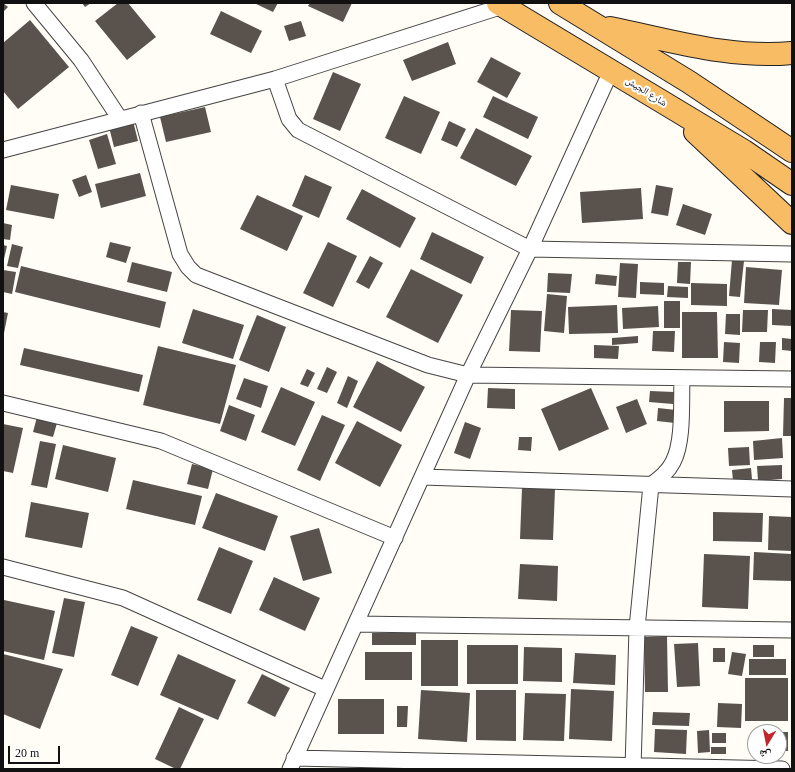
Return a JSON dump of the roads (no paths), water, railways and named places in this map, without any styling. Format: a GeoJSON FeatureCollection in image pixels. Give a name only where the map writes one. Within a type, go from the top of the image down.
{"type":"FeatureCollection","features":[{"type":"Feature","properties":{"kind":"highway"},"geometry":{"type":"LineString","coordinates":[[560,3],[689,82],[792,151]]}},
{"type":"Feature","properties":{"kind":"highway","name":"شارع الجيش"},"geometry":{"type":"LineString","coordinates":[[500,4],[744,151],[792,184]]}},
{"type":"Feature","properties":{"kind":"highway"},"geometry":{"type":"LineString","coordinates":[[596,25],[717,51],[748,55],[792,53]]}},
{"type":"Feature","properties":{"kind":"highway"},"geometry":{"type":"LineString","coordinates":[[670,107],[792,223]]}},
{"type":"Feature","properties":{"kind":"street"},"geometry":{"type":"LineString","coordinates":[[34,3],[81,60],[120,119]]}},
{"type":"Feature","properties":{"kind":"street"},"geometry":{"type":"LineString","coordinates":[[3,150],[275,79],[500,4]]}},
{"type":"Feature","properties":{"kind":"street"},"geometry":{"type":"LineString","coordinates":[[611,71],[530,249],[468,375],[292,764],[782,769]]}},
{"type":"Feature","properties":{"kind":"street"},"geometry":{"type":"LineString","coordinates":[[275,79],[289,119],[298,130],[530,249],[792,254]]}},
{"type":"Feature","properties":{"kind":"street"},"geometry":{"type":"LineString","coordinates":[[141,113],[180,254],[188,267],[196,275],[428,365],[468,375],[792,379]]}},
{"type":"Feature","properties":{"kind":"street"},"geometry":{"type":"LineString","coordinates":[[633,768],[638,628],[652,485],[664,475],[673,462],[679,446],[682,378]]}},
{"type":"Feature","properties":{"kind":"street"},"geometry":{"type":"LineString","coordinates":[[3,403],[161,442],[395,538]]}},
{"type":"Feature","properties":{"kind":"street"},"geometry":{"type":"LineString","coordinates":[[422,478],[792,489]]}},
{"type":"Feature","properties":{"kind":"street"},"geometry":{"type":"LineString","coordinates":[[3,567],[123,598],[325,689]]}},
{"type":"Feature","properties":{"kind":"street"},"geometry":{"type":"LineString","coordinates":[[356,624],[792,630]]}}]}
